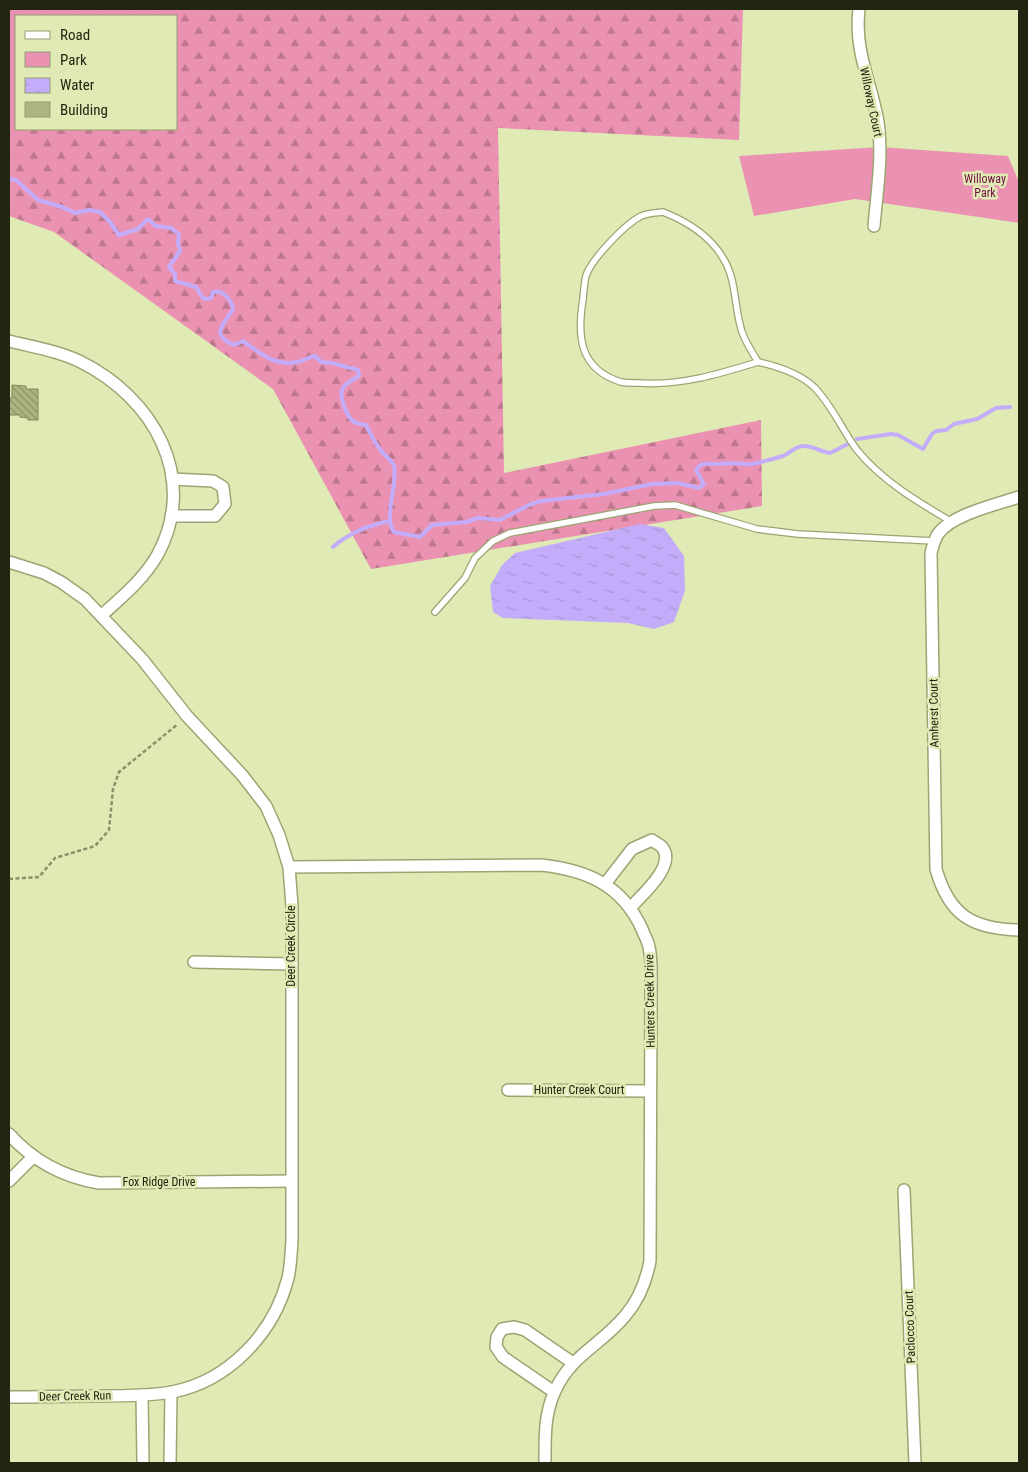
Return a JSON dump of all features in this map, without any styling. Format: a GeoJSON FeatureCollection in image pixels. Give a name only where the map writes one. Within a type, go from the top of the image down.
{"type":"FeatureCollection","features":[{"type":"Feature","properties":{"kind":"street","name":"Willoway Court"},"geometry":{"type":"LineString","coordinates":[[859,9],[858,37],[860,54],[874,108],[881,152],[874,226]]}},
{"type":"Feature","properties":{"kind":"street"},"geometry":{"type":"LineString","coordinates":[[9,341],[61,354],[103,374],[126,392],[145,414],[158,435],[168,460],[172,479],[173,499],[171,516],[163,542],[149,568],[131,589],[102,615]]}},
{"type":"Feature","properties":{"kind":"street"},"geometry":{"type":"LineString","coordinates":[[171,516],[215,516],[225,504],[223,487],[213,481],[172,479]]}},
{"type":"Feature","properties":{"kind":"street"},"geometry":{"type":"LineString","coordinates":[[934,541],[938,534],[952,522],[1019,497]]}},
{"type":"Feature","properties":{"kind":"street","name":"Amherst Court"},"geometry":{"type":"LineString","coordinates":[[934,541],[931,553],[931,604],[936,869],[946,896],[954,908],[966,918],[992,928],[1019,930]]}},
{"type":"Feature","properties":{"kind":"street","name":"Deer Creek Circle"},"geometry":{"type":"LineString","coordinates":[[9,562],[44,573],[61,582],[85,599],[102,615],[142,659],[187,716],[242,775],[266,806],[279,835],[288,866],[292,906],[292,1240],[291,1263],[284,1290],[271,1320],[252,1346],[227,1368],[197,1384],[171,1392],[142,1395]]}},
{"type":"Feature","properties":{"kind":"street"},"geometry":{"type":"LineString","coordinates":[[605,884],[632,849],[652,840],[662,846],[666,858],[663,870],[630,908]]}},
{"type":"Feature","properties":{"kind":"street","name":"Hunters Creek Drive"},"geometry":{"type":"LineString","coordinates":[[288,866],[541,864],[563,867],[592,876],[615,890],[634,913],[649,946],[652,989],[650,1090],[652,1245],[647,1276],[638,1298],[625,1317],[573,1363],[554,1392],[548,1409],[545,1430],[545,1463]]}},
{"type":"Feature","properties":{"kind":"street"},"geometry":{"type":"LineString","coordinates":[[194,962],[291,964]]}},
{"type":"Feature","properties":{"kind":"street","name":"Hunter Creek Court"},"geometry":{"type":"LineString","coordinates":[[508,1090],[650,1090]]}},
{"type":"Feature","properties":{"kind":"street","name":"Fox Ridge Drive"},"geometry":{"type":"LineString","coordinates":[[9,1134],[32,1157],[48,1167],[64,1175],[100,1183],[291,1181]]}},
{"type":"Feature","properties":{"kind":"street"},"geometry":{"type":"LineString","coordinates":[[9,1181],[32,1157]]}},
{"type":"Feature","properties":{"kind":"street","name":"Paclocco Court"},"geometry":{"type":"LineString","coordinates":[[904,1190],[915,1463]]}},
{"type":"Feature","properties":{"kind":"street"},"geometry":{"type":"LineString","coordinates":[[554,1392],[503,1357],[496,1347],[497,1338],[502,1330],[514,1327],[525,1330],[573,1363]]}},
{"type":"Feature","properties":{"kind":"street"},"geometry":{"type":"LineString","coordinates":[[170,1463],[171,1392]]}},
{"type":"Feature","properties":{"kind":"street"},"geometry":{"type":"LineString","coordinates":[[142,1395],[143,1463]]}},
{"type":"Feature","properties":{"kind":"street","name":"Deer Creek Run"},"geometry":{"type":"LineString","coordinates":[[9,1397],[142,1395]]}},
{"type":"Feature","properties":{"kind":"lane"},"geometry":{"type":"LineString","coordinates":[[758,362],[741,330],[731,278],[724,258],[710,242],[679,218],[663,212],[650,213],[640,217],[597,255],[586,274],[580,335],[582,347],[587,357],[600,372],[621,382],[649,384],[683,382],[720,374],[758,362],[776,367],[813,386],[828,404],[857,450],[878,472],[910,497],[952,522]]}},
{"type":"Feature","properties":{"kind":"lane"},"geometry":{"type":"LineString","coordinates":[[435,612],[465,578],[475,558],[493,541],[510,533],[654,506],[675,505],[757,529],[798,534],[934,541]]}},
{"type":"Feature","properties":{"kind":"path"},"geometry":{"type":"LineString","coordinates":[[9,878],[39,877],[55,858],[95,846],[109,830],[113,789],[119,772],[187,716]]}},
{"type":"Feature","properties":{"kind":"green space"},"geometry":{"type":"Polygon","coordinates":[[[9,9],[743,9],[739,140],[498,128],[504,473],[761,420],[762,506],[371,569],[273,389],[54,232],[9,216],[9,9]]]}},
{"type":"Feature","properties":{"kind":"green space","name":"Willoway Park"},"geometry":{"type":"Polygon","coordinates":[[[880,147],[1008,156],[1019,182],[1019,223],[855,199],[754,216],[739,156],[880,147]]]}},
{"type":"Feature","properties":{"kind":"water"},"geometry":{"type":"Polygon","coordinates":[[[640,524],[664,528],[684,556],[685,591],[674,622],[654,629],[628,623],[503,618],[493,612],[490,586],[502,565],[515,553],[640,524]]]}},
{"type":"Feature","properties":{"kind":"building"},"geometry":{"type":"Polygon","coordinates":[[[12,385],[26,386],[26,389],[38,389],[38,420],[28,420],[28,418],[20,417],[20,415],[9,415],[9,398],[12,398],[12,385]]]}},
{"type":"Feature","properties":{"kind":"waterway"},"geometry":{"type":"LineString","coordinates":[[9,179],[16,180],[38,200],[75,213],[89,210],[100,212],[119,235],[138,229],[148,219],[156,226],[171,228],[179,234],[178,243],[180,251],[169,267],[175,274],[175,281],[196,287],[205,299],[211,298],[213,292],[220,292],[231,303],[233,309],[220,333],[226,341],[234,345],[243,341],[268,358],[282,363],[297,362],[315,356],[321,362],[358,370],[359,376],[343,388],[342,401],[351,419],[355,423],[366,425],[378,447],[394,466],[395,473],[390,510],[391,526],[394,532],[420,537],[432,525],[466,522],[478,518],[500,520],[541,501],[604,494],[652,484],[677,483],[699,488],[704,484],[696,470],[704,464],[752,464],[783,456],[801,446],[830,453],[848,444]]}},
{"type":"Feature","properties":{"kind":"waterway"},"geometry":{"type":"LineString","coordinates":[[857,439],[891,434],[898,435],[923,449],[936,431],[946,430],[954,424],[977,419],[996,408],[1010,407]]}},
{"type":"Feature","properties":{"kind":"waterway"},"geometry":{"type":"LineString","coordinates":[[333,547],[360,530],[390,521]]}}]}
